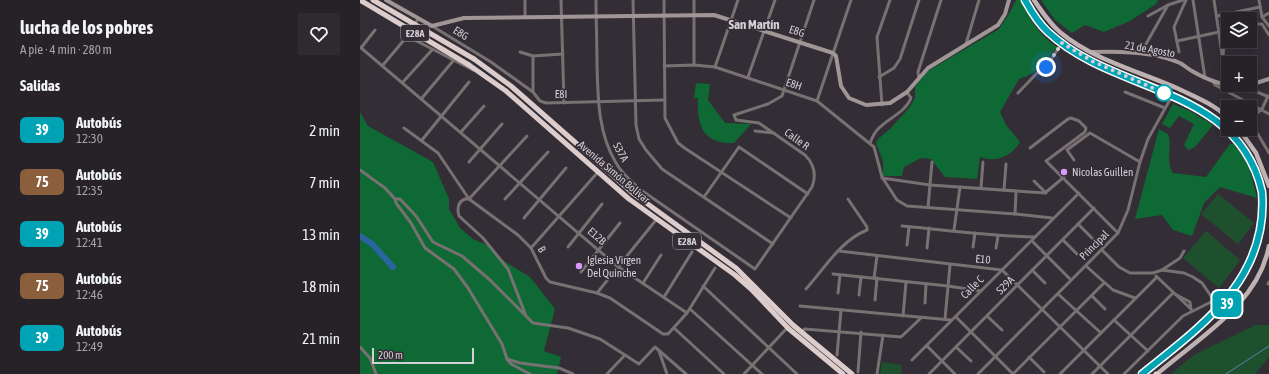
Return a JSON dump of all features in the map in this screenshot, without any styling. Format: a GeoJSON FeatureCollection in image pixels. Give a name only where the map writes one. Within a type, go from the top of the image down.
{"type":"FeatureCollection","features":[{"type":"Feature","properties":{"kind":"highway","name":"Avenida Simón Bolívar"},"geometry":{"type":"LineString","coordinates":[[360,0],[479,72],[530,112],[598,172],[656,220],[735,275],[751,289],[788,327],[842,374]]}},
{"type":"Feature","properties":{"kind":"highway","name":"Avenida Simón Bolívar"},"geometry":{"type":"LineString","coordinates":[[373,0],[475,60],[511,86],[634,194],[736,268],[772,302],[800,332],[852,374]]}},
{"type":"Feature","properties":{"kind":"highway"},"geometry":{"type":"LineString","coordinates":[[530,112],[541,119],[544,115]]}},
{"type":"Feature","properties":{"kind":"main road"},"geometry":{"type":"LineString","coordinates":[[1025,0],[1043,26],[1062,43],[1092,61],[1196,107],[1224,126],[1234,135],[1253,165],[1264,202],[1263,228],[1256,261]]}},
{"type":"Feature","properties":{"kind":"main road"},"geometry":{"type":"LineString","coordinates":[[1034,0],[1046,18],[1060,33],[1073,42],[1092,52],[1198,98],[1221,111]]}},
{"type":"Feature","properties":{"kind":"main road"},"geometry":{"type":"LineString","coordinates":[[1244,136],[1256,153],[1269,186]]}},
{"type":"Feature","properties":{"kind":"main road"},"geometry":{"type":"LineString","coordinates":[[1157,374],[1215,327],[1243,298],[1263,267],[1269,246]]}},
{"type":"Feature","properties":{"kind":"main road"},"geometry":{"type":"LineString","coordinates":[[1263,267],[1269,263]]}},
{"type":"Feature","properties":{"kind":"main road"},"geometry":{"type":"LineString","coordinates":[[1142,374],[1228,303],[1250,274]]}},
{"type":"Feature","properties":{"kind":"main road"},"geometry":{"type":"LineString","coordinates":[[1209,320],[1215,327]]}},
{"type":"Feature","properties":{"kind":"street","name":"E8G"},"geometry":{"type":"LineString","coordinates":[[386,0],[418,20],[432,26],[480,56]]}},
{"type":"Feature","properties":{"kind":"street"},"geometry":{"type":"LineString","coordinates":[[525,0],[525,17]]}},
{"type":"Feature","properties":{"kind":"street"},"geometry":{"type":"LineString","coordinates":[[560,0],[564,103]]}},
{"type":"Feature","properties":{"kind":"street","name":"S37A"},"geometry":{"type":"LineString","coordinates":[[596,0],[601,126],[616,164],[626,177],[641,190],[755,269]]}},
{"type":"Feature","properties":{"kind":"street"},"geometry":{"type":"LineString","coordinates":[[633,0],[636,126],[639,139],[662,169],[774,244]]}},
{"type":"Feature","properties":{"kind":"street"},"geometry":{"type":"LineString","coordinates":[[664,0],[665,118],[672,135],[678,143],[791,218]]}},
{"type":"Feature","properties":{"kind":"street"},"geometry":{"type":"LineString","coordinates":[[694,0],[694,65]]}},
{"type":"Feature","properties":{"kind":"street"},"geometry":{"type":"LineString","coordinates":[[716,67],[738,0]]}},
{"type":"Feature","properties":{"kind":"street"},"geometry":{"type":"LineString","coordinates":[[748,77],[775,0]]}},
{"type":"Feature","properties":{"kind":"street"},"geometry":{"type":"LineString","coordinates":[[785,91],[814,0]]}},
{"type":"Feature","properties":{"kind":"street"},"geometry":{"type":"LineString","coordinates":[[817,101],[851,0]]}},
{"type":"Feature","properties":{"kind":"street"},"geometry":{"type":"LineString","coordinates":[[882,105],[876,37],[890,0]]}},
{"type":"Feature","properties":{"kind":"street"},"geometry":{"type":"LineString","coordinates":[[879,78],[894,68],[900,59],[919,0]]}},
{"type":"Feature","properties":{"kind":"street"},"geometry":{"type":"LineString","coordinates":[[919,78],[918,72],[941,0]]}},
{"type":"Feature","properties":{"kind":"street"},"geometry":{"type":"LineString","coordinates":[[965,46],[978,0]]}},
{"type":"Feature","properties":{"kind":"street"},"geometry":{"type":"LineString","coordinates":[[833,53],[836,56],[841,86],[849,98],[860,104],[890,104],[907,92],[932,65],[965,46],[998,24],[1005,14],[1009,0]]}},
{"type":"Feature","properties":{"kind":"street"},"geometry":{"type":"LineString","coordinates":[[1148,16],[1168,5],[1183,0]]}},
{"type":"Feature","properties":{"kind":"street"},"geometry":{"type":"LineString","coordinates":[[1179,52],[1174,27],[1186,0]]}},
{"type":"Feature","properties":{"kind":"street"},"geometry":{"type":"LineString","coordinates":[[1193,0],[1205,78]]}},
{"type":"Feature","properties":{"kind":"street"},"geometry":{"type":"LineString","coordinates":[[1214,0],[1222,56]]}},
{"type":"Feature","properties":{"kind":"street"},"geometry":{"type":"LineString","coordinates":[[1259,0],[1262,17],[1269,26]]}},
{"type":"Feature","properties":{"kind":"street"},"geometry":{"type":"LineString","coordinates":[[1146,44],[1168,5]]}},
{"type":"Feature","properties":{"kind":"street"},"geometry":{"type":"LineString","coordinates":[[1217,16],[1260,7]]}},
{"type":"Feature","properties":{"kind":"street"},"geometry":{"type":"LineString","coordinates":[[1262,17],[1269,13]]}},
{"type":"Feature","properties":{"kind":"street","name":"E8G"},"geometry":{"type":"LineString","coordinates":[[432,26],[456,19],[561,16],[634,17],[694,14],[714,15],[732,19],[833,53]]}},
{"type":"Feature","properties":{"kind":"street"},"geometry":{"type":"LineString","coordinates":[[383,65],[418,20]]}},
{"type":"Feature","properties":{"kind":"street"},"geometry":{"type":"LineString","coordinates":[[1257,24],[1262,24],[1269,35]]}},
{"type":"Feature","properties":{"kind":"street"},"geometry":{"type":"LineString","coordinates":[[375,30],[361,48],[501,166]]}},
{"type":"Feature","properties":{"kind":"street"},"geometry":{"type":"LineString","coordinates":[[1177,41],[1219,32]]}},
{"type":"Feature","properties":{"kind":"street"},"geometry":{"type":"LineString","coordinates":[[407,36],[453,61],[479,72]]}},
{"type":"Feature","properties":{"kind":"street"},"geometry":{"type":"LineString","coordinates":[[1018,93],[1037,73],[1046,67],[1062,43]]}},
{"type":"Feature","properties":{"kind":"street"},"geometry":{"type":"LineString","coordinates":[[403,82],[432,50]]}},
{"type":"Feature","properties":{"kind":"street"},"geometry":{"type":"LineString","coordinates":[[520,52],[533,56],[563,54]]}},
{"type":"Feature","properties":{"kind":"street","name":"21 de Agosto"},"geometry":{"type":"LineString","coordinates":[[1092,52],[1122,52],[1169,60],[1181,63],[1205,78],[1221,83]]}},
{"type":"Feature","properties":{"kind":"street"},"geometry":{"type":"LineString","coordinates":[[475,60],[480,56]]}},
{"type":"Feature","properties":{"kind":"street","name":"E8I"},"geometry":{"type":"LineString","coordinates":[[480,56],[533,92],[540,101],[564,103],[664,100]]}},
{"type":"Feature","properties":{"kind":"street"},"geometry":{"type":"LineString","coordinates":[[533,56],[533,92]]}},
{"type":"Feature","properties":{"kind":"street"},"geometry":{"type":"LineString","coordinates":[[422,98],[453,61]]}},
{"type":"Feature","properties":{"kind":"street","name":"E8H"},"geometry":{"type":"LineString","coordinates":[[664,66],[694,65],[716,67],[817,101],[870,143],[876,153],[882,178]]}},
{"type":"Feature","properties":{"kind":"street","name":"21 de Agosto"},"geometry":{"type":"LineString","coordinates":[[1257,83],[1269,79]]}},
{"type":"Feature","properties":{"kind":"street"},"geometry":{"type":"LineString","coordinates":[[1213,81],[1215,85],[1269,114]]}},
{"type":"Feature","properties":{"kind":"street"},"geometry":{"type":"LineString","coordinates":[[422,140],[469,82]]}},
{"type":"Feature","properties":{"kind":"street","name":"Calle R"},"geometry":{"type":"LineString","coordinates":[[755,269],[808,194],[815,181],[814,169],[810,160],[774,133],[759,123],[736,120],[734,115],[777,100],[785,91]]}},
{"type":"Feature","properties":{"kind":"street"},"geometry":{"type":"LineString","coordinates":[[870,143],[876,131],[892,119],[908,103],[911,98],[907,92]]}},
{"type":"Feature","properties":{"kind":"street"},"geometry":{"type":"LineString","coordinates":[[1125,92],[1165,108]]}},
{"type":"Feature","properties":{"kind":"street"},"geometry":{"type":"LineString","coordinates":[[1257,92],[1268,97],[1262,109],[1257,114]]}},
{"type":"Feature","properties":{"kind":"street","name":"Principal"},"geometry":{"type":"LineString","coordinates":[[978,374],[1118,233],[1128,210],[1140,162],[1148,139],[1172,96]]}},
{"type":"Feature","properties":{"kind":"street"},"geometry":{"type":"LineString","coordinates":[[461,132],[484,106]]}},
{"type":"Feature","properties":{"kind":"street"},"geometry":{"type":"LineString","coordinates":[[1030,148],[1068,119],[1071,118],[1079,121],[1086,128],[1085,132],[1046,161],[1064,177],[1118,233]]}},
{"type":"Feature","properties":{"kind":"street"},"geometry":{"type":"LineString","coordinates":[[469,162],[502,124]]}},
{"type":"Feature","properties":{"kind":"street","name":"B"},"geometry":{"type":"LineString","coordinates":[[404,128],[438,153],[469,199],[518,235],[531,248],[546,278],[550,282],[597,293],[610,298],[666,335],[674,328]]}},
{"type":"Feature","properties":{"kind":"street"},"geometry":{"type":"LineString","coordinates":[[755,132],[774,133]]}},
{"type":"Feature","properties":{"kind":"street"},"geometry":{"type":"LineString","coordinates":[[1257,132],[1269,152]]}},
{"type":"Feature","properties":{"kind":"street"},"geometry":{"type":"LineString","coordinates":[[1074,160],[1067,150],[1090,134],[1140,162]]}},
{"type":"Feature","properties":{"kind":"street"},"geometry":{"type":"LineString","coordinates":[[526,316],[508,269],[483,238],[459,216],[457,212],[460,202],[465,199],[469,199],[527,136]]}},
{"type":"Feature","properties":{"kind":"street"},"geometry":{"type":"LineString","coordinates":[[704,197],[739,147],[808,194]]}},
{"type":"Feature","properties":{"kind":"street"},"geometry":{"type":"LineString","coordinates":[[505,199],[548,152]]}},
{"type":"Feature","properties":{"kind":"street"},"geometry":{"type":"LineString","coordinates":[[928,207],[932,162]]}},
{"type":"Feature","properties":{"kind":"street"},"geometry":{"type":"LineString","coordinates":[[981,188],[982,162]]}},
{"type":"Feature","properties":{"kind":"street"},"geometry":{"type":"LineString","coordinates":[[1004,190],[1006,164]]}},
{"type":"Feature","properties":{"kind":"street","name":"E12B"},"geometry":{"type":"LineString","coordinates":[[501,166],[618,266],[687,313]]}},
{"type":"Feature","properties":{"kind":"street"},"geometry":{"type":"LineString","coordinates":[[524,218],[566,168]]}},
{"type":"Feature","properties":{"kind":"street"},"geometry":{"type":"LineString","coordinates":[[360,170],[385,188],[395,199],[396,203],[411,223],[425,248],[454,269],[468,288],[502,344],[507,359],[511,364],[530,374]]}},
{"type":"Feature","properties":{"kind":"street"},"geometry":{"type":"LineString","coordinates":[[531,248],[598,172]]}},
{"type":"Feature","properties":{"kind":"street"},"geometry":{"type":"LineString","coordinates":[[882,178],[930,185],[1046,193],[1064,177]]}},
{"type":"Feature","properties":{"kind":"street"},"geometry":{"type":"LineString","coordinates":[[882,178],[897,200],[907,206],[1052,218]]}},
{"type":"Feature","properties":{"kind":"street"},"geometry":{"type":"LineString","coordinates":[[1034,181],[1046,193]]}},
{"type":"Feature","properties":{"kind":"street"},"geometry":{"type":"LineString","coordinates":[[954,230],[960,187]]}},
{"type":"Feature","properties":{"kind":"street"},"geometry":{"type":"LineString","coordinates":[[1015,214],[1016,192]]}},
{"type":"Feature","properties":{"kind":"street","name":"Calle C"},"geometry":{"type":"LineString","coordinates":[[912,360],[1032,241],[1052,218],[1079,193]]}},
{"type":"Feature","properties":{"kind":"street"},"geometry":{"type":"LineString","coordinates":[[395,199],[400,199],[416,216],[433,242],[462,256],[490,280],[533,323],[568,328],[600,339],[639,364],[655,347],[686,374]]}},
{"type":"Feature","properties":{"kind":"street"},"geometry":{"type":"LineString","coordinates":[[806,289],[832,257],[845,244],[857,234],[868,229],[848,199]]}},
{"type":"Feature","properties":{"kind":"street"},"geometry":{"type":"LineString","coordinates":[[568,247],[602,204]]}},
{"type":"Feature","properties":{"kind":"street","name":"S29A"},"geometry":{"type":"LineString","coordinates":[[929,374],[1094,208]]}},
{"type":"Feature","properties":{"kind":"street"},"geometry":{"type":"LineString","coordinates":[[597,293],[656,220]]}},
{"type":"Feature","properties":{"kind":"street"},"geometry":{"type":"LineString","coordinates":[[580,272],[620,223]]}},
{"type":"Feature","properties":{"kind":"street"},"geometry":{"type":"LineString","coordinates":[[1078,224],[1093,239]]}},
{"type":"Feature","properties":{"kind":"street"},"geometry":{"type":"LineString","coordinates":[[902,226],[954,230],[998,236],[1035,237]]}},
{"type":"Feature","properties":{"kind":"street"},"geometry":{"type":"LineString","coordinates":[[907,245],[909,227]]}},
{"type":"Feature","properties":{"kind":"street"},"geometry":{"type":"LineString","coordinates":[[927,248],[929,228]]}},
{"type":"Feature","properties":{"kind":"street"},"geometry":{"type":"LineString","coordinates":[[973,247],[975,233]]}},
{"type":"Feature","properties":{"kind":"street"},"geometry":{"type":"LineString","coordinates":[[996,248],[998,236]]}},
{"type":"Feature","properties":{"kind":"street"},"geometry":{"type":"LineString","coordinates":[[1063,240],[1078,254]]}},
{"type":"Feature","properties":{"kind":"street"},"geometry":{"type":"LineString","coordinates":[[1032,241],[1071,280]]}},
{"type":"Feature","properties":{"kind":"street"},"geometry":{"type":"LineString","coordinates":[[1102,250],[1122,269],[1140,274],[1153,273],[1162,270],[1180,258],[1184,251]]}},
{"type":"Feature","properties":{"kind":"street","name":"E10"},"geometry":{"type":"LineString","coordinates":[[839,251],[1002,270],[1016,286],[1108,374]]}},
{"type":"Feature","properties":{"kind":"street"},"geometry":{"type":"LineString","coordinates":[[664,297],[692,252]]}},
{"type":"Feature","properties":{"kind":"street"},"geometry":{"type":"LineString","coordinates":[[643,283],[660,255]]}},
{"type":"Feature","properties":{"kind":"street"},"geometry":{"type":"LineString","coordinates":[[875,300],[877,256]]}},
{"type":"Feature","properties":{"kind":"street"},"geometry":{"type":"LineString","coordinates":[[945,319],[950,265]]}},
{"type":"Feature","properties":{"kind":"street"},"geometry":{"type":"LineString","coordinates":[[1086,266],[1116,292],[1135,298]]}},
{"type":"Feature","properties":{"kind":"street"},"geometry":{"type":"LineString","coordinates":[[715,268],[690,309],[674,328],[724,374]]}},
{"type":"Feature","properties":{"kind":"street"},"geometry":{"type":"LineString","coordinates":[[1032,270],[1046,283]]}},
{"type":"Feature","properties":{"kind":"street"},"geometry":{"type":"LineString","coordinates":[[1124,374],[1183,316],[1192,310],[1211,302],[1213,299],[1202,283],[1193,277],[1184,273],[1162,270]]}},
{"type":"Feature","properties":{"kind":"street"},"geometry":{"type":"LineString","coordinates":[[1153,273],[1192,310]]}},
{"type":"Feature","properties":{"kind":"street"},"geometry":{"type":"LineString","coordinates":[[833,274],[948,286],[981,291]]}},
{"type":"Feature","properties":{"kind":"street"},"geometry":{"type":"LineString","coordinates":[[838,292],[840,275]]}},
{"type":"Feature","properties":{"kind":"street"},"geometry":{"type":"LineString","coordinates":[[860,295],[861,277]]}},
{"type":"Feature","properties":{"kind":"street"},"geometry":{"type":"LineString","coordinates":[[1060,374],[1157,277]]}},
{"type":"Feature","properties":{"kind":"street"},"geometry":{"type":"LineString","coordinates":[[903,316],[906,282]]}},
{"type":"Feature","properties":{"kind":"street"},"geometry":{"type":"LineString","coordinates":[[956,316],[1013,374],[1104,283]]}},
{"type":"Feature","properties":{"kind":"street"},"geometry":{"type":"LineString","coordinates":[[925,302],[926,284]]}},
{"type":"Feature","properties":{"kind":"street"},"geometry":{"type":"LineString","coordinates":[[703,286],[797,374]]}},
{"type":"Feature","properties":{"kind":"street"},"geometry":{"type":"LineString","coordinates":[[1092,374],[1173,293]]}},
{"type":"Feature","properties":{"kind":"street"},"geometry":{"type":"LineString","coordinates":[[1058,294],[1076,312],[1101,333]]}},
{"type":"Feature","properties":{"kind":"street"},"geometry":{"type":"LineString","coordinates":[[1092,296],[1105,309]]}},
{"type":"Feature","properties":{"kind":"street"},"geometry":{"type":"LineString","coordinates":[[800,306],[951,320]]}},
{"type":"Feature","properties":{"kind":"street"},"geometry":{"type":"LineString","coordinates":[[690,309],[762,374]]}},
{"type":"Feature","properties":{"kind":"street"},"geometry":{"type":"LineString","coordinates":[[836,355],[841,310]]}},
{"type":"Feature","properties":{"kind":"street"},"geometry":{"type":"LineString","coordinates":[[987,316],[1002,330]]}},
{"type":"Feature","properties":{"kind":"street"},"geometry":{"type":"LineString","coordinates":[[800,332],[805,328],[861,332],[901,337],[921,318]]}},
{"type":"Feature","properties":{"kind":"street"},"geometry":{"type":"LineString","coordinates":[[1114,320],[1148,351]]}},
{"type":"Feature","properties":{"kind":"street"},"geometry":{"type":"LineString","coordinates":[[744,374],[788,327]]}},
{"type":"Feature","properties":{"kind":"street"},"geometry":{"type":"LineString","coordinates":[[858,372],[861,332]]}},
{"type":"Feature","properties":{"kind":"street"},"geometry":{"type":"LineString","coordinates":[[877,374],[882,335]]}},
{"type":"Feature","properties":{"kind":"street"},"geometry":{"type":"LineString","coordinates":[[927,346],[955,374]]}},
{"type":"Feature","properties":{"kind":"street"},"geometry":{"type":"LineString","coordinates":[[956,347],[971,361]]}},
{"type":"Feature","properties":{"kind":"street"},"geometry":{"type":"LineString","coordinates":[[360,348],[370,358],[376,374]]}},
{"type":"Feature","properties":{"kind":"street"},"geometry":{"type":"LineString","coordinates":[[658,350],[667,374]]}},
{"type":"Feature","properties":{"kind":"street"},"geometry":{"type":"LineString","coordinates":[[607,374],[625,355]]}},
{"type":"Feature","properties":{"kind":"street"},"geometry":{"type":"LineString","coordinates":[[1029,358],[1044,372]]}},
{"type":"Feature","properties":{"kind":"street"},"geometry":{"type":"LineString","coordinates":[[507,359],[520,363],[559,368],[573,374]]}},
{"type":"Feature","properties":{"kind":"green space"},"geometry":{"type":"Polygon","coordinates":[[[1016,0],[1021,0],[1040,32],[1057,47],[1036,71],[1019,79],[1000,112],[1006,125],[1020,142],[1012,151],[998,159],[986,159],[980,157],[977,179],[945,177],[931,159],[921,158],[904,167],[902,176],[883,176],[883,161],[876,143],[878,139],[891,128],[909,108],[915,98],[915,87],[928,71],[999,29],[1016,0]]]}},
{"type":"Feature","properties":{"kind":"green space"},"geometry":{"type":"Polygon","coordinates":[[[1041,0],[1158,0],[1156,4],[1130,21],[1104,32],[1085,25],[1072,33],[1055,20],[1041,0]]]}},
{"type":"Feature","properties":{"kind":"green space"},"geometry":{"type":"Polygon","coordinates":[[[696,83],[710,84],[708,100],[725,123],[751,124],[734,143],[715,140],[708,136],[704,131],[699,117],[698,98],[694,98],[696,83]]]}},
{"type":"Feature","properties":{"kind":"green space"},"geometry":{"type":"Polygon","coordinates":[[[1173,104],[1190,111],[1213,125],[1195,147],[1188,150],[1184,145],[1194,124],[1179,116],[1170,128],[1162,124],[1173,104]]]}},
{"type":"Feature","properties":{"kind":"green space"},"geometry":{"type":"Polygon","coordinates":[[[360,112],[368,126],[433,162],[449,199],[449,209],[460,228],[473,239],[489,246],[504,261],[530,277],[555,309],[544,351],[561,357],[557,374],[360,374],[360,112]]]}},
{"type":"Feature","properties":{"kind":"green space"},"geometry":{"type":"Polygon","coordinates":[[[1159,129],[1168,134],[1170,144],[1169,158],[1173,173],[1206,177],[1230,144],[1234,144],[1248,163],[1257,198],[1220,187],[1204,203],[1192,236],[1173,230],[1162,215],[1135,219],[1159,129]]]}},
{"type":"Feature","properties":{"kind":"green space"},"geometry":{"type":"Polygon","coordinates":[[[1218,194],[1254,223],[1238,244],[1201,214],[1218,194]]]}},
{"type":"Feature","properties":{"kind":"green space"},"geometry":{"type":"Polygon","coordinates":[[[1206,231],[1240,260],[1219,288],[1183,258],[1206,231]]]}},
{"type":"Feature","properties":{"kind":"green space"},"geometry":{"type":"Polygon","coordinates":[[[1255,325],[1269,325],[1269,357],[1255,374],[1171,374],[1194,355],[1255,325]]]}},
{"type":"Feature","properties":{"kind":"green space"},"geometry":{"type":"Polygon","coordinates":[[[882,362],[902,365],[901,374],[880,374],[882,362]]]}},
{"type":"Feature","properties":{"kind":"waterway"},"geometry":{"type":"LineString","coordinates":[[360,236],[372,244],[393,267]]}},
{"type":"Feature","properties":{"kind":"waterway"},"geometry":{"type":"LineString","coordinates":[[1226,374],[1269,346]]}},
{"type":"Feature","properties":{"kind":"bus line","name":"39"},"geometry":{"type":"LineString","coordinates":[[1025,0],[1038,21],[1047,31],[1071,49],[1092,61],[1196,107],[1210,115],[1234,135],[1242,146],[1253,165],[1260,184],[1264,202],[1262,236],[1258,255],[1247,280],[1228,303],[1142,374]]}},
{"type":"Feature","properties":{"kind":"place","name":"Nicolas Guillen"},"geometry":{"type":"Point","coordinates":[1064,172]}},
{"type":"Feature","properties":{"kind":"place","name":"Iglesia Virgen Del Quinche"},"geometry":{"type":"Point","coordinates":[579,266]}},
{"type":"Feature","properties":{"kind":"district","name":"San Martín"},"geometry":{"type":"Point","coordinates":[754,24]}},
{"type":"Feature","properties":{"kind":"route"},"geometry":{"type":"LineString","coordinates":[[1046,67],[1062,43],[1092,61],[1164,93]]}}]}
